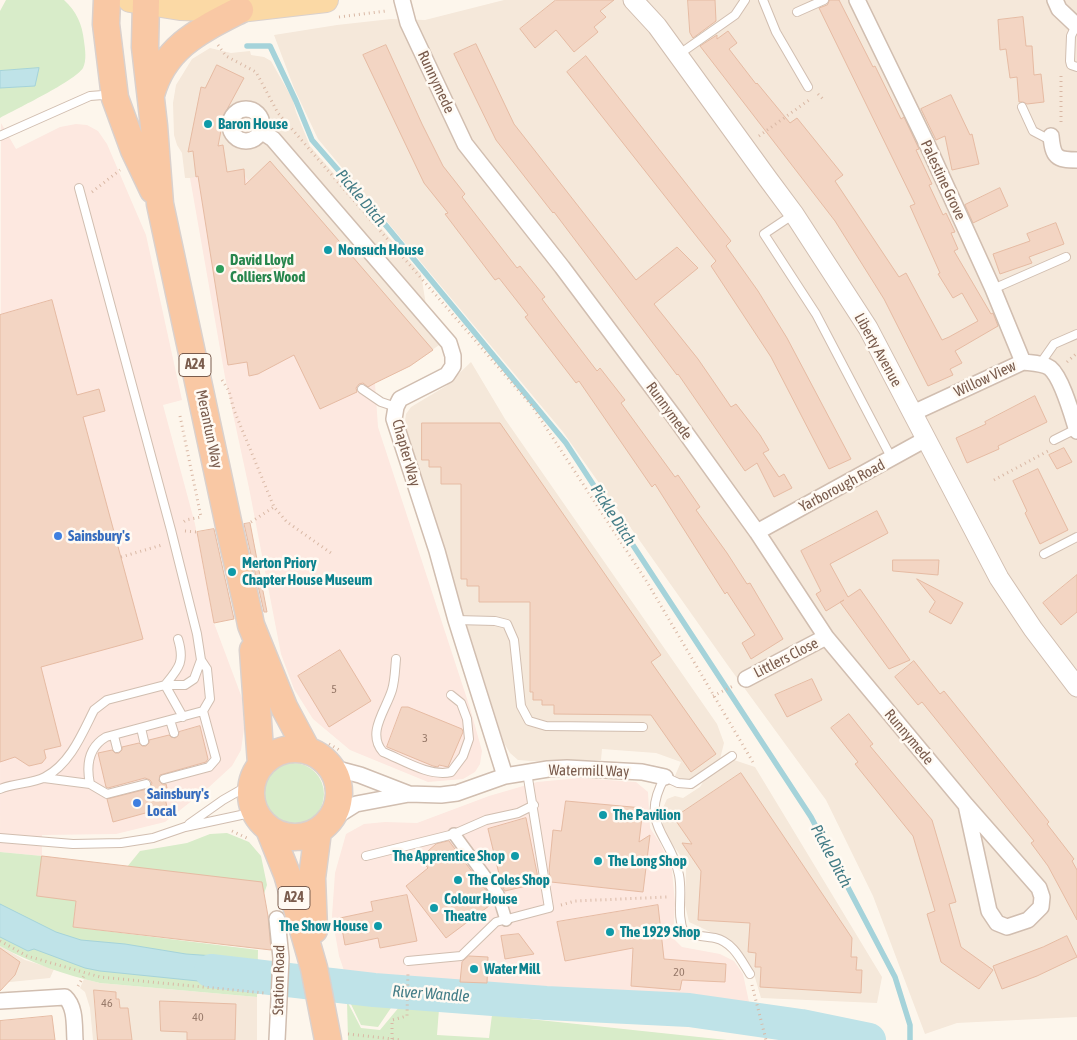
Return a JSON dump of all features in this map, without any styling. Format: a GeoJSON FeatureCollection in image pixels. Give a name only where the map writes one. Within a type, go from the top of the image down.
{"type":"FeatureCollection","features":[{"type":"Feature","properties":{"kind":"highway","name":"Merantun Way"},"geometry":{"type":"LineString","coordinates":[[107,0],[106,24],[115,98],[134,150],[160,204],[213,396],[239,520],[250,620],[256,774]]}},
{"type":"Feature","properties":{"kind":"highway","name":"Merantun Way"},"geometry":{"type":"LineString","coordinates":[[141,1],[160,204]]}},
{"type":"Feature","properties":{"kind":"highway"},"geometry":{"type":"LineString","coordinates":[[150,98],[155,79],[164,63],[178,47],[187,39],[240,10]]}},
{"type":"Feature","properties":{"kind":"highway"},"geometry":{"type":"LineString","coordinates":[[115,98],[140,109],[149,116],[154,126]]}},
{"type":"Feature","properties":{"kind":"highway","name":"Merantun Way"},"geometry":{"type":"LineString","coordinates":[[250,620],[284,707],[326,753]]}},
{"type":"Feature","properties":{"kind":"highway"},"geometry":{"type":"LineString","coordinates":[[256,774],[270,756],[282,750],[294,748],[326,753]]}},
{"type":"Feature","properties":{"kind":"highway","name":"A24"},"geometry":{"type":"LineString","coordinates":[[314,968],[312,878],[323,826],[336,808],[339,794],[337,780],[326,753]]}},
{"type":"Feature","properties":{"kind":"highway","name":"A24"},"geometry":{"type":"LineString","coordinates":[[256,774],[251,798],[288,874],[314,968],[324,1013],[336,1037]]}},
{"type":"Feature","properties":{"kind":"highway"},"geometry":{"type":"LineString","coordinates":[[262,821],[280,835],[292,837],[305,836],[323,826]]}},
{"type":"Feature","properties":{"kind":"main road"},"geometry":{"type":"LineString","coordinates":[[141,1],[180,8],[240,10],[326,0]]}},
{"type":"Feature","properties":{"kind":"street","name":"Runnymede"},"geometry":{"type":"LineString","coordinates":[[402,0],[408,23],[465,144],[562,267],[675,418],[757,532],[826,637],[966,806],[1039,888],[1042,897],[1042,907],[1028,920],[1008,927],[997,923],[989,911],[966,806]]}},
{"type":"Feature","properties":{"kind":"street","name":"Liberty Avenue"},"geometry":{"type":"LineString","coordinates":[[632,0],[657,26],[794,214],[868,328],[999,578],[1033,629],[1077,686]]}},
{"type":"Feature","properties":{"kind":"street","name":"Liberty Avenue"},"geometry":{"type":"LineString","coordinates":[[648,0],[657,26]]}},
{"type":"Feature","properties":{"kind":"street","name":"Palestine Grove"},"geometry":{"type":"LineString","coordinates":[[857,0],[927,144],[993,289],[1023,362]]}},
{"type":"Feature","properties":{"kind":"street"},"geometry":{"type":"LineString","coordinates":[[1055,0],[1059,9],[1076,26]]}},
{"type":"Feature","properties":{"kind":"street","name":"Chapter Way"},"geometry":{"type":"LineString","coordinates":[[261,132],[273,139],[449,343],[453,356],[453,366],[446,375],[400,398],[394,419],[437,551],[456,620],[505,776]]}},
{"type":"Feature","properties":{"kind":"street"},"geometry":{"type":"LineString","coordinates":[[1051,139],[1052,150],[1056,156],[1063,160],[1077,160]]}},
{"type":"Feature","properties":{"kind":"street","name":"Willow View"},"geometry":{"type":"LineString","coordinates":[[913,413],[1023,362],[1040,364]]}},
{"type":"Feature","properties":{"kind":"street"},"geometry":{"type":"LineString","coordinates":[[1040,364],[1050,368],[1059,382],[1068,399],[1077,430]]}},
{"type":"Feature","properties":{"kind":"street","name":"Yarborough Road"},"geometry":{"type":"LineString","coordinates":[[757,532],[926,439]]}},
{"type":"Feature","properties":{"kind":"street","name":"Littlers Close"},"geometry":{"type":"LineString","coordinates":[[741,682],[826,637]]}},
{"type":"Feature","properties":{"kind":"street"},"geometry":{"type":"LineString","coordinates":[[326,753],[360,775],[409,794]]}},
{"type":"Feature","properties":{"kind":"street","name":"Watermill Way"},"geometry":{"type":"LineString","coordinates":[[409,794],[442,795],[505,776],[566,768],[642,772],[665,778]]}},
{"type":"Feature","properties":{"kind":"street"},"geometry":{"type":"LineString","coordinates":[[323,826],[356,804],[409,794]]}},
{"type":"Feature","properties":{"kind":"street"},"geometry":{"type":"LineString","coordinates":[[454,834],[498,894],[506,920]]}},
{"type":"Feature","properties":{"kind":"street","name":"Station Road"},"geometry":{"type":"LineString","coordinates":[[277,919],[282,958],[277,1040]]}},
{"type":"Feature","properties":{"kind":"street"},"geometry":{"type":"LineString","coordinates":[[0,1000],[72,995],[76,1040]]}},
{"type":"Feature","properties":{"kind":"lane"},"geometry":{"type":"LineString","coordinates":[[678,55],[735,15],[745,0]]}},
{"type":"Feature","properties":{"kind":"lane"},"geometry":{"type":"LineString","coordinates":[[763,0],[776,32],[808,87]]}},
{"type":"Feature","properties":{"kind":"lane"},"geometry":{"type":"LineString","coordinates":[[797,12],[824,0]]}},
{"type":"Feature","properties":{"kind":"lane"},"geometry":{"type":"LineString","coordinates":[[1076,26],[1071,36],[1070,61],[1071,65],[1077,67]]}},
{"type":"Feature","properties":{"kind":"lane"},"geometry":{"type":"LineString","coordinates":[[0,136],[90,96],[103,95],[115,98]]}},
{"type":"Feature","properties":{"kind":"lane"},"geometry":{"type":"LineString","coordinates":[[1022,107],[1033,130],[1051,139]]}},
{"type":"Feature","properties":{"kind":"lane"},"geometry":{"type":"LineString","coordinates":[[79,188],[171,530],[197,634],[201,660],[207,669],[210,699],[203,711],[98,742],[92,750],[88,763],[90,784]]}},
{"type":"Feature","properties":{"kind":"lane"},"geometry":{"type":"LineString","coordinates":[[794,214],[764,234],[816,314],[892,459]]}},
{"type":"Feature","properties":{"kind":"lane"},"geometry":{"type":"LineString","coordinates":[[993,289],[1066,257]]}},
{"type":"Feature","properties":{"kind":"lane"},"geometry":{"type":"LineString","coordinates":[[1040,364],[1054,344],[1077,334]]}},
{"type":"Feature","properties":{"kind":"lane"},"geometry":{"type":"LineString","coordinates":[[362,389],[380,402],[396,407]]}},
{"type":"Feature","properties":{"kind":"lane"},"geometry":{"type":"LineString","coordinates":[[1055,439],[1077,430]]}},
{"type":"Feature","properties":{"kind":"lane"},"geometry":{"type":"LineString","coordinates":[[1044,554],[1077,537]]}},
{"type":"Feature","properties":{"kind":"lane"},"geometry":{"type":"LineString","coordinates":[[456,620],[495,621],[508,624],[514,640],[522,706],[529,721],[546,726],[643,727]]}},
{"type":"Feature","properties":{"kind":"lane"},"geometry":{"type":"LineString","coordinates":[[165,685],[181,663],[181,649],[178,639]]}},
{"type":"Feature","properties":{"kind":"lane"},"geometry":{"type":"LineString","coordinates":[[396,658],[393,689],[379,720],[376,737],[378,746],[383,752],[429,771],[445,774],[451,772],[463,756],[469,739],[467,719],[464,711],[460,703],[451,696]]}},
{"type":"Feature","properties":{"kind":"lane"},"geometry":{"type":"LineString","coordinates":[[44,778],[63,764],[94,710],[100,704],[106,700],[165,685],[185,685],[194,679],[201,660]]}},
{"type":"Feature","properties":{"kind":"lane"},"geometry":{"type":"LineString","coordinates":[[165,685],[183,717]]}},
{"type":"Feature","properties":{"kind":"lane"},"geometry":{"type":"LineString","coordinates":[[164,779],[209,767],[216,759],[203,711]]}},
{"type":"Feature","properties":{"kind":"lane"},"geometry":{"type":"LineString","coordinates":[[170,720],[174,733]]}},
{"type":"Feature","properties":{"kind":"lane"},"geometry":{"type":"LineString","coordinates":[[141,728],[144,741]]}},
{"type":"Feature","properties":{"kind":"lane"},"geometry":{"type":"LineString","coordinates":[[114,736],[117,748]]}},
{"type":"Feature","properties":{"kind":"lane","name":"Watermill Way"},"geometry":{"type":"LineString","coordinates":[[665,778],[678,783],[691,784],[732,756]]}},
{"type":"Feature","properties":{"kind":"lane"},"geometry":{"type":"LineString","coordinates":[[408,961],[461,956],[496,922],[549,908],[528,772]]}},
{"type":"Feature","properties":{"kind":"lane"},"geometry":{"type":"LineString","coordinates":[[185,827],[256,774]]}},
{"type":"Feature","properties":{"kind":"lane"},"geometry":{"type":"LineString","coordinates":[[0,789],[8,785],[44,778],[90,784],[108,794],[146,784]]}},
{"type":"Feature","properties":{"kind":"lane"},"geometry":{"type":"LineString","coordinates":[[665,778],[657,792],[655,820],[674,857],[679,876],[680,923],[684,933],[692,936],[717,939],[728,944],[750,974]]}},
{"type":"Feature","properties":{"kind":"lane"},"geometry":{"type":"LineString","coordinates":[[366,856],[454,834],[486,820],[518,813],[534,805]]}},
{"type":"Feature","properties":{"kind":"lane"},"geometry":{"type":"LineString","coordinates":[[0,838],[73,844],[121,843],[153,838],[185,827],[262,821]]}},
{"type":"Feature","properties":{"kind":"path"},"geometry":{"type":"LineString","coordinates":[[214,39],[226,56],[256,72],[278,113],[532,406],[648,582],[754,764]]}},
{"type":"Feature","properties":{"kind":"path"},"geometry":{"type":"LineString","coordinates":[[1051,139],[1061,127],[1062,70],[1070,61]]}},
{"type":"Feature","properties":{"kind":"path"},"geometry":{"type":"LineString","coordinates":[[744,146],[819,93],[824,100]]}},
{"type":"Feature","properties":{"kind":"path"},"geometry":{"type":"LineString","coordinates":[[99,185],[123,168]]}},
{"type":"Feature","properties":{"kind":"path"},"geometry":{"type":"LineString","coordinates":[[171,530],[186,520],[201,517],[179,409],[213,396],[222,379],[229,391],[234,410],[274,508],[288,522],[331,553]]}},
{"type":"Feature","properties":{"kind":"path"},"geometry":{"type":"LineString","coordinates":[[994,480],[1057,446],[1055,439]]}},
{"type":"Feature","properties":{"kind":"path"},"geometry":{"type":"LineString","coordinates":[[239,520],[250,523],[274,508]]}},
{"type":"Feature","properties":{"kind":"path"},"geometry":{"type":"LineString","coordinates":[[713,696],[741,682]]}},
{"type":"Feature","properties":{"kind":"path"},"geometry":{"type":"LineString","coordinates":[[549,908],[575,901],[680,896]]}},
{"type":"Feature","properties":{"kind":"path"},"geometry":{"type":"LineString","coordinates":[[0,941],[27,956],[100,977],[262,993]]}},
{"type":"Feature","properties":{"kind":"path"},"geometry":{"type":"LineString","coordinates":[[72,995],[85,974]]}},
{"type":"Feature","properties":{"kind":"path"},"geometry":{"type":"LineString","coordinates":[[392,1039],[392,1020],[407,1016],[408,979]]}},
{"type":"Feature","properties":{"kind":"path"},"geometry":{"type":"LineString","coordinates":[[755,1000],[766,1040]]}},
{"type":"Feature","properties":{"kind":"path"},"geometry":{"type":"LineString","coordinates":[[336,1037],[402,1040]]}},
{"type":"Feature","properties":{"kind":"shaded area"},"geometry":{"type":"Polygon","coordinates":[[[504,0],[1077,0],[1077,1017],[957,1023],[925,1034],[873,896],[826,800],[729,667],[563,432],[318,139],[294,88],[274,35],[391,19],[425,20],[504,0]]]}},
{"type":"Feature","properties":{"kind":"shaded area"},"geometry":{"type":"Polygon","coordinates":[[[210,48],[231,53],[250,51],[251,55],[264,57],[271,61],[293,100],[310,146],[421,274],[426,305],[453,335],[410,366],[190,178],[185,178],[182,153],[174,135],[173,103],[176,85],[192,59],[210,48]]]}},
{"type":"Feature","properties":{"kind":"shaded area"},"geometry":{"type":"Polygon","coordinates":[[[1,123],[16,149],[60,127],[76,124],[87,125],[98,131],[107,144],[146,235],[182,400],[163,405],[195,524],[214,623],[242,698],[244,729],[241,750],[232,766],[165,822],[116,834],[42,835],[42,856],[0,852],[1,123]]]}},
{"type":"Feature","properties":{"kind":"shaded area"},"geometry":{"type":"Polygon","coordinates":[[[244,169],[244,175],[410,366],[375,383],[378,427],[470,708],[482,751],[480,764],[475,772],[463,779],[428,782],[350,750],[313,719],[294,689],[281,654],[249,488],[225,377],[190,178],[244,169]]]}},
{"type":"Feature","properties":{"kind":"shaded area"},"geometry":{"type":"Polygon","coordinates":[[[471,362],[505,419],[717,724],[724,743],[720,759],[689,782],[674,778],[681,762],[656,753],[602,749],[601,760],[531,761],[518,760],[510,753],[504,743],[404,428],[406,414],[411,407],[446,386],[471,362]]]}},
{"type":"Feature","properties":{"kind":"shaded area"},"geometry":{"type":"Polygon","coordinates":[[[734,760],[755,767],[882,977],[877,1003],[761,998],[754,974],[741,952],[730,941],[689,922],[685,905],[686,869],[683,859],[663,827],[662,810],[667,799],[675,796],[683,798],[700,787],[703,782],[718,770],[734,760]]]}},
{"type":"Feature","properties":{"kind":"shaded area"},"geometry":{"type":"Polygon","coordinates":[[[579,778],[636,782],[648,792],[650,828],[660,843],[672,870],[675,903],[673,938],[682,947],[720,954],[734,961],[743,974],[749,1002],[348,982],[339,956],[332,916],[335,873],[346,834],[364,824],[385,822],[417,823],[489,796],[537,782],[579,778]]]}},
{"type":"Feature","properties":{"kind":"shaded area"},"geometry":{"type":"Polygon","coordinates":[[[0,946],[25,960],[54,969],[50,978],[0,983],[0,946]]]}},
{"type":"Feature","properties":{"kind":"shaded area"},"geometry":{"type":"Polygon","coordinates":[[[84,979],[100,983],[257,997],[257,1040],[93,1040],[90,1008],[85,992],[80,988],[84,979]]]}},
{"type":"Feature","properties":{"kind":"green space"},"geometry":{"type":"Polygon","coordinates":[[[6,0],[64,0],[76,14],[80,24],[85,58],[83,68],[78,74],[0,118],[0,11],[6,0]]]}},
{"type":"Feature","properties":{"kind":"green space"},"geometry":{"type":"Polygon","coordinates":[[[293,763],[305,766],[315,772],[321,782],[324,794],[321,806],[315,816],[305,822],[293,825],[281,822],[271,816],[265,806],[262,794],[265,782],[271,772],[281,766],[293,763]]]}},
{"type":"Feature","properties":{"kind":"green space"},"geometry":{"type":"Polygon","coordinates":[[[227,833],[249,842],[261,856],[267,885],[260,905],[127,867],[140,851],[187,843],[210,834],[227,833]]]}},
{"type":"Feature","properties":{"kind":"green space"},"geometry":{"type":"Polygon","coordinates":[[[0,852],[42,856],[76,901],[73,927],[258,950],[257,997],[100,983],[48,968],[0,946],[0,852]]]}},
{"type":"Feature","properties":{"kind":"green space"},"geometry":{"type":"Polygon","coordinates":[[[347,996],[395,1002],[378,1027],[361,1025],[347,996]]]}},
{"type":"Feature","properties":{"kind":"green space"},"geometry":{"type":"Polygon","coordinates":[[[347,1001],[361,1028],[380,1030],[400,1006],[439,1009],[437,1035],[489,1038],[492,1015],[727,1040],[348,1040],[347,1001]]]}},
{"type":"Feature","properties":{"kind":"water"},"geometry":{"type":"Polygon","coordinates":[[[39,68],[35,86],[0,88],[0,71],[39,68]]]}},
{"type":"Feature","properties":{"kind":"water"},"geometry":{"type":"Polygon","coordinates":[[[0,904],[56,932],[81,940],[125,944],[186,954],[229,957],[257,966],[257,987],[100,971],[85,968],[34,949],[28,951],[0,937],[0,904]]]}},
{"type":"Feature","properties":{"kind":"building"},"geometry":{"type":"Polygon","coordinates":[[[556,0],[614,0],[600,11],[606,17],[594,27],[598,32],[574,52],[556,30],[535,48],[520,29],[556,0]]]}},
{"type":"Feature","properties":{"kind":"building"},"geometry":{"type":"Polygon","coordinates":[[[688,0],[715,0],[716,21],[693,38],[690,33],[688,0]]]}},
{"type":"Feature","properties":{"kind":"building"},"geometry":{"type":"Polygon","coordinates":[[[830,0],[839,0],[901,119],[904,117],[919,149],[916,150],[932,184],[929,185],[943,215],[946,213],[955,232],[951,233],[958,249],[954,251],[991,314],[993,313],[998,326],[955,351],[962,363],[950,369],[953,375],[928,386],[884,299],[835,221],[700,46],[717,35],[717,39],[728,31],[737,43],[729,49],[756,84],[790,123],[797,118],[843,175],[835,181],[899,277],[906,273],[942,340],[978,321],[962,293],[953,298],[938,274],[940,273],[910,206],[915,204],[819,8],[827,5],[830,0]]]}},
{"type":"Feature","properties":{"kind":"building"},"geometry":{"type":"Polygon","coordinates":[[[1023,17],[1026,46],[1032,46],[1034,75],[1041,74],[1044,102],[1027,104],[1019,102],[1017,77],[1010,78],[1006,49],[1000,50],[998,20],[1023,17]]]}},
{"type":"Feature","properties":{"kind":"building"},"geometry":{"type":"Polygon","coordinates":[[[476,44],[514,124],[636,280],[677,247],[698,268],[654,304],[698,359],[731,407],[736,404],[760,435],[769,450],[763,453],[779,477],[784,474],[792,488],[774,497],[757,463],[745,471],[678,374],[554,212],[496,140],[454,54],[476,44]]]}},
{"type":"Feature","properties":{"kind":"building"},"geometry":{"type":"Polygon","coordinates":[[[386,45],[443,166],[465,194],[462,197],[517,268],[520,266],[545,297],[542,299],[597,371],[600,368],[625,400],[621,403],[675,477],[678,475],[700,507],[696,510],[747,584],[750,583],[783,639],[751,659],[742,643],[755,635],[727,592],[725,594],[655,484],[652,487],[579,381],[576,383],[525,317],[528,315],[499,278],[495,280],[445,214],[448,213],[424,183],[363,55],[386,45]]]}},
{"type":"Feature","properties":{"kind":"building"},"geometry":{"type":"Polygon","coordinates":[[[586,56],[731,241],[726,246],[758,291],[787,338],[851,459],[829,469],[771,357],[711,266],[716,261],[567,72],[586,56]]]}},
{"type":"Feature","properties":{"kind":"building"},"geometry":{"type":"Polygon","coordinates":[[[217,65],[244,78],[224,115],[218,146],[223,145],[227,172],[244,169],[245,185],[270,161],[433,350],[410,366],[368,387],[363,383],[359,384],[356,388],[357,392],[320,409],[294,355],[258,374],[249,376],[247,362],[228,365],[198,176],[196,177],[193,151],[188,152],[201,87],[205,88],[217,65]]]}},
{"type":"Feature","properties":{"kind":"building"},"geometry":{"type":"Polygon","coordinates":[[[951,95],[970,135],[972,134],[979,164],[952,170],[945,136],[936,140],[921,109],[951,95]]]}},
{"type":"Feature","properties":{"kind":"building"},"geometry":{"type":"Polygon","coordinates":[[[1000,188],[1008,206],[973,223],[965,205],[1000,188]]]}},
{"type":"Feature","properties":{"kind":"building"},"geometry":{"type":"Polygon","coordinates":[[[1056,223],[1064,244],[1029,257],[1032,263],[1000,274],[993,254],[1030,241],[1027,234],[1056,223]]]}},
{"type":"Feature","properties":{"kind":"building","name":"Sainsbury's"},"geometry":{"type":"Polygon","coordinates":[[[52,300],[77,395],[99,389],[105,411],[83,417],[143,639],[41,667],[61,746],[44,750],[46,758],[42,763],[29,766],[15,757],[0,762],[0,315],[52,300]]]}},
{"type":"Feature","properties":{"kind":"building"},"geometry":{"type":"Polygon","coordinates":[[[1035,396],[1047,422],[998,446],[999,449],[967,463],[956,438],[986,424],[985,422],[1035,396]]]}},
{"type":"Feature","properties":{"kind":"building"},"geometry":{"type":"Polygon","coordinates":[[[422,423],[500,423],[661,655],[651,662],[716,754],[691,772],[651,715],[554,714],[554,705],[542,705],[542,700],[533,700],[533,692],[530,692],[530,602],[479,602],[479,586],[467,586],[467,579],[461,579],[461,484],[441,484],[441,467],[429,467],[429,460],[422,460],[422,423]]]}},
{"type":"Feature","properties":{"kind":"building"},"geometry":{"type":"Polygon","coordinates":[[[1064,448],[1072,462],[1057,469],[1049,455],[1064,448]]]}},
{"type":"Feature","properties":{"kind":"building"},"geometry":{"type":"Polygon","coordinates":[[[1038,469],[1068,530],[1040,544],[1025,513],[1027,511],[1013,481],[1038,469]]]}},
{"type":"Feature","properties":{"kind":"building"},"geometry":{"type":"Polygon","coordinates":[[[877,511],[888,533],[830,564],[848,597],[860,589],[910,660],[889,669],[840,602],[826,611],[816,594],[821,591],[801,551],[877,511]]]}},
{"type":"Feature","properties":{"kind":"building"},"geometry":{"type":"Polygon","coordinates":[[[250,523],[267,612],[264,612],[244,524],[250,523]]]}},
{"type":"Feature","properties":{"kind":"building"},"geometry":{"type":"Polygon","coordinates":[[[214,529],[234,619],[214,623],[197,532],[214,529]]]}},
{"type":"Feature","properties":{"kind":"building"},"geometry":{"type":"Polygon","coordinates":[[[893,560],[939,560],[938,575],[893,571],[893,560]]]}},
{"type":"Feature","properties":{"kind":"building"},"geometry":{"type":"Polygon","coordinates":[[[1077,575],[1077,612],[1061,625],[1043,603],[1077,575]]]}},
{"type":"Feature","properties":{"kind":"building"},"geometry":{"type":"Polygon","coordinates":[[[917,579],[963,603],[951,624],[929,612],[935,602],[917,579]]]}},
{"type":"Feature","properties":{"kind":"building"},"geometry":{"type":"Polygon","coordinates":[[[340,650],[371,701],[329,727],[298,676],[340,650]]]}},
{"type":"Feature","properties":{"kind":"building"},"geometry":{"type":"Polygon","coordinates":[[[914,661],[940,694],[944,691],[1049,822],[1047,824],[1074,859],[1072,861],[1077,870],[1077,920],[1048,866],[1031,843],[1034,841],[922,702],[918,705],[895,677],[914,661]]]}},
{"type":"Feature","properties":{"kind":"building"},"geometry":{"type":"Polygon","coordinates":[[[812,679],[822,700],[787,717],[775,695],[812,679]]]}},
{"type":"Feature","properties":{"kind":"building"},"geometry":{"type":"Polygon","coordinates":[[[402,707],[408,707],[462,729],[463,732],[448,767],[433,766],[387,747],[402,707]]]}},
{"type":"Feature","properties":{"kind":"building"},"geometry":{"type":"Polygon","coordinates":[[[849,714],[873,744],[870,746],[932,820],[956,902],[949,904],[961,947],[993,970],[979,989],[941,962],[927,914],[935,911],[913,836],[855,764],[858,762],[831,728],[849,714]]]}},
{"type":"Feature","properties":{"kind":"building"},"geometry":{"type":"Polygon","coordinates":[[[200,726],[208,759],[206,762],[160,775],[159,781],[162,784],[166,784],[167,788],[163,789],[167,807],[113,822],[107,799],[150,788],[152,783],[145,778],[106,787],[98,753],[112,750],[115,753],[119,753],[122,747],[139,743],[142,746],[146,746],[149,740],[169,735],[175,738],[179,732],[200,726]]]}},
{"type":"Feature","properties":{"kind":"building"},"geometry":{"type":"Polygon","coordinates":[[[741,773],[852,938],[851,957],[857,957],[856,970],[862,970],[861,993],[760,987],[761,967],[755,967],[756,953],[748,952],[750,923],[698,920],[701,871],[682,843],[692,844],[674,818],[741,773]]]}},
{"type":"Feature","properties":{"kind":"building","name":"The Long Shop"},"geometry":{"type":"Polygon","coordinates":[[[566,801],[643,808],[639,842],[650,835],[643,892],[551,882],[549,871],[553,830],[561,831],[566,801]]]}},
{"type":"Feature","properties":{"kind":"building","name":"The Apprentice Shop"},"geometry":{"type":"Polygon","coordinates":[[[526,818],[539,883],[505,891],[502,886],[488,829],[526,818]]]}},
{"type":"Feature","properties":{"kind":"building"},"geometry":{"type":"Polygon","coordinates":[[[449,841],[491,897],[493,903],[446,938],[406,886],[428,868],[420,858],[436,844],[449,841]]]}},
{"type":"Feature","properties":{"kind":"building"},"geometry":{"type":"Polygon","coordinates":[[[42,856],[262,882],[271,950],[73,927],[76,901],[37,896],[42,856]]]}},
{"type":"Feature","properties":{"kind":"building","name":"The Show House"},"geometry":{"type":"Polygon","coordinates":[[[407,895],[417,941],[380,948],[378,938],[345,945],[340,918],[373,911],[371,902],[407,895]]]}},
{"type":"Feature","properties":{"kind":"building"},"geometry":{"type":"Polygon","coordinates":[[[658,905],[664,959],[726,964],[725,982],[682,980],[680,990],[631,986],[633,948],[565,961],[557,922],[658,905]]]}},
{"type":"Feature","properties":{"kind":"building"},"geometry":{"type":"Polygon","coordinates":[[[519,934],[534,954],[505,959],[501,936],[519,934]]]}},
{"type":"Feature","properties":{"kind":"building"},"geometry":{"type":"Polygon","coordinates":[[[1067,936],[1077,957],[1037,976],[1002,989],[993,966],[1067,936]]]}},
{"type":"Feature","properties":{"kind":"building"},"geometry":{"type":"Polygon","coordinates":[[[0,948],[20,962],[15,975],[0,991],[0,948]]]}},
{"type":"Feature","properties":{"kind":"building","name":"Water Mill"},"geometry":{"type":"Polygon","coordinates":[[[469,956],[488,957],[487,983],[460,982],[462,962],[469,956]]]}},
{"type":"Feature","properties":{"kind":"building"},"geometry":{"type":"Polygon","coordinates":[[[94,990],[116,992],[116,999],[119,999],[120,1008],[128,1008],[132,1040],[98,1040],[94,990]]]}},
{"type":"Feature","properties":{"kind":"building"},"geometry":{"type":"Polygon","coordinates":[[[160,1001],[236,1004],[235,1040],[187,1040],[187,1032],[161,1031],[160,1001]]]}},
{"type":"Feature","properties":{"kind":"building"},"geometry":{"type":"Polygon","coordinates":[[[52,1016],[55,1040],[0,1040],[0,1021],[52,1016]]]}},
{"type":"Feature","properties":{"kind":"waterway","name":"Pickle Ditch"},"geometry":{"type":"LineString","coordinates":[[247,46],[270,46],[312,140],[374,211],[566,443],[811,817],[895,977],[910,1025],[910,1040]]}},
{"type":"Feature","properties":{"kind":"waterway","name":"River Wandle"},"geometry":{"type":"LineString","coordinates":[[211,971],[374,990],[546,1003],[689,1010],[801,1026],[869,1040]]}},
{"type":"Feature","properties":{"kind":"place","name":"Baron House"},"geometry":{"type":"Point","coordinates":[208,124]}},
{"type":"Feature","properties":{"kind":"place","name":"Nonsuch House"},"geometry":{"type":"Point","coordinates":[328,250]}},
{"type":"Feature","properties":{"kind":"place","name":"David Lloyd Colliers Wood"},"geometry":{"type":"Point","coordinates":[220,269]}},
{"type":"Feature","properties":{"kind":"place","name":"Sainsbury's"},"geometry":{"type":"Point","coordinates":[58,536]}},
{"type":"Feature","properties":{"kind":"place","name":"Merton Priory Chapter House Museum"},"geometry":{"type":"Point","coordinates":[232,572]}},
{"type":"Feature","properties":{"kind":"place","name":"Sainsbury's Local"},"geometry":{"type":"Point","coordinates":[137,803]}},
{"type":"Feature","properties":{"kind":"place","name":"The Pavilion"},"geometry":{"type":"Point","coordinates":[603,815]}},
{"type":"Feature","properties":{"kind":"place","name":"The Apprentice Shop"},"geometry":{"type":"Point","coordinates":[515,856]}},
{"type":"Feature","properties":{"kind":"place","name":"The Long Shop"},"geometry":{"type":"Point","coordinates":[598,861]}},
{"type":"Feature","properties":{"kind":"place","name":"The Coles Shop"},"geometry":{"type":"Point","coordinates":[458,880]}},
{"type":"Feature","properties":{"kind":"place","name":"Colour House Theatre"},"geometry":{"type":"Point","coordinates":[434,908]}},
{"type":"Feature","properties":{"kind":"place","name":"The Show House"},"geometry":{"type":"Point","coordinates":[378,926]}},
{"type":"Feature","properties":{"kind":"place","name":"The 1929 Shop"},"geometry":{"type":"Point","coordinates":[610,932]}},
{"type":"Feature","properties":{"kind":"place","name":"Water Mill"},"geometry":{"type":"Point","coordinates":[474,969]}}]}
